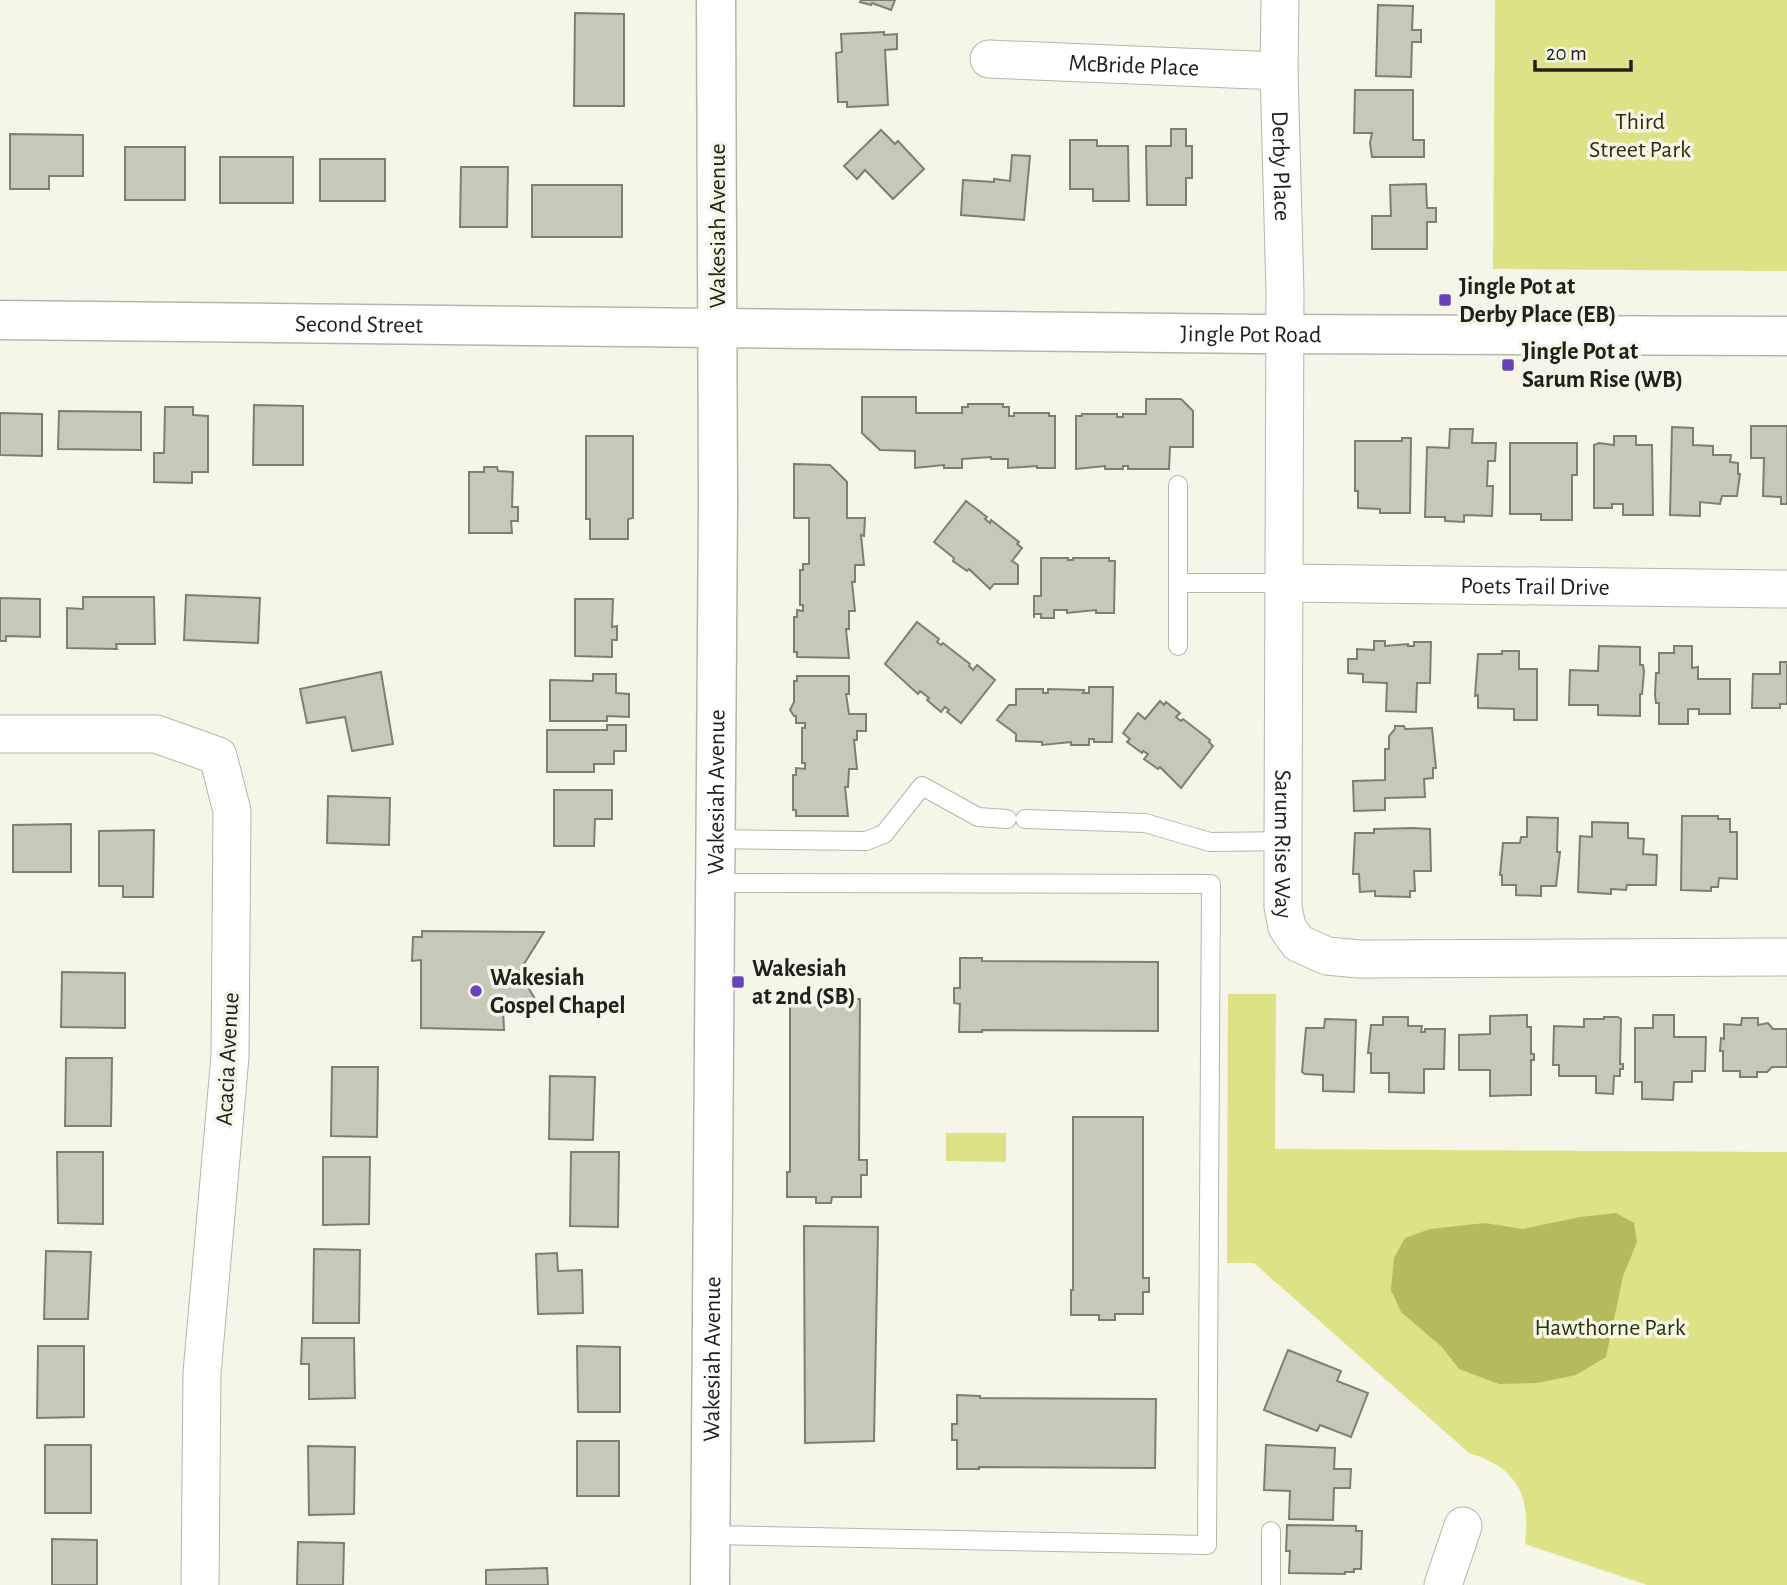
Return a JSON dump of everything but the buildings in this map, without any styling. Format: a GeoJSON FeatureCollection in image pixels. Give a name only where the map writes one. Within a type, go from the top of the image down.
{"type":"FeatureCollection","features":[{"type":"Feature","properties":{"kind":"street","name":"Wakesiah Avenue"},"geometry":{"type":"LineString","coordinates":[[710,1585],[718,502],[716,0]]}},
{"type":"Feature","properties":{"kind":"street","name":"Derby Place"},"geometry":{"type":"LineString","coordinates":[[1280,0],[1284,334]]}},
{"type":"Feature","properties":{"kind":"street","name":"McBride Place"},"geometry":{"type":"LineString","coordinates":[[989,59],[1279,71]]}},
{"type":"Feature","properties":{"kind":"street","name":"Second Street"},"geometry":{"type":"LineString","coordinates":[[0,320],[717,327]]}},
{"type":"Feature","properties":{"kind":"street","name":"Jingle Pot Road"},"geometry":{"type":"LineString","coordinates":[[717,327],[1284,334],[1787,336]]}},
{"type":"Feature","properties":{"kind":"street","name":"Sarum Rise Way"},"geometry":{"type":"LineString","coordinates":[[1284,334],[1283,907],[1287,927],[1298,943],[1327,956],[1359,958],[1787,957]]}},
{"type":"Feature","properties":{"kind":"street","name":"Poets Trail Drive"},"geometry":{"type":"LineString","coordinates":[[1283,583],[1787,589]]}},
{"type":"Feature","properties":{"kind":"street","name":"Acacia Avenue"},"geometry":{"type":"LineString","coordinates":[[0,734],[156,734],[218,756],[232,811],[230,1056],[202,1373],[200,1585]]}},
{"type":"Feature","properties":{"kind":"street"},"geometry":{"type":"LineString","coordinates":[[1443,1585],[1463,1526]]}},
{"type":"Feature","properties":{"kind":"lane"},"geometry":{"type":"LineString","coordinates":[[1178,485],[1178,646]]}},
{"type":"Feature","properties":{"kind":"lane"},"geometry":{"type":"LineString","coordinates":[[1178,583],[1283,583]]}},
{"type":"Feature","properties":{"kind":"lane"},"geometry":{"type":"LineString","coordinates":[[715,839],[866,841],[884,834],[922,786],[978,817],[1145,823],[1210,842],[1283,841]]}},
{"type":"Feature","properties":{"kind":"lane"},"geometry":{"type":"LineString","coordinates":[[710,1535],[1208,1545],[1211,884],[715,883]]}},
{"type":"Feature","properties":{"kind":"lane"},"geometry":{"type":"LineString","coordinates":[[1271,1531],[1271,1585]]}},
{"type":"Feature","properties":{"kind":"green space","name":"Third Street Park"},"geometry":{"type":"Polygon","coordinates":[[[1495,0],[1787,0],[1787,271],[1493,269],[1495,0]]]}},
{"type":"Feature","properties":{"kind":"green space","name":"Hawthorne Park"},"geometry":{"type":"Polygon","coordinates":[[[1228,994],[1276,994],[1275,1149],[1787,1152],[1787,1585],[1647,1585],[1525,1544],[1526,1511],[1523,1497],[1509,1475],[1485,1459],[1469,1453],[1254,1263],[1227,1263],[1228,994]]]}},
{"type":"Feature","properties":{"kind":"green space"},"geometry":{"type":"Polygon","coordinates":[[[946,1133],[1006,1133],[1006,1162],[946,1161],[946,1133]]]}},
{"type":"Feature","properties":{"kind":"shaded area"},"geometry":{"type":"Polygon","coordinates":[[[1616,1213],[1634,1223],[1637,1242],[1623,1276],[1606,1357],[1576,1375],[1537,1383],[1499,1384],[1459,1369],[1442,1347],[1401,1312],[1391,1290],[1394,1258],[1405,1238],[1430,1229],[1485,1223],[1523,1229],[1580,1217],[1616,1213]]]}},
{"type":"Feature","properties":{"kind":"place","name":"Jingle Pot at Derby Place (EB)"},"geometry":{"type":"Point","coordinates":[1445,300]}},
{"type":"Feature","properties":{"kind":"place","name":"Jingle Pot at Sarum Rise (WB)"},"geometry":{"type":"Point","coordinates":[1508,365]}},
{"type":"Feature","properties":{"kind":"place","name":"Wakesiah at 2nd (SB)"},"geometry":{"type":"Point","coordinates":[738,982]}},
{"type":"Feature","properties":{"kind":"place","name":"Wakesiah Gospel Chapel"},"geometry":{"type":"Point","coordinates":[476,991]}}]}
